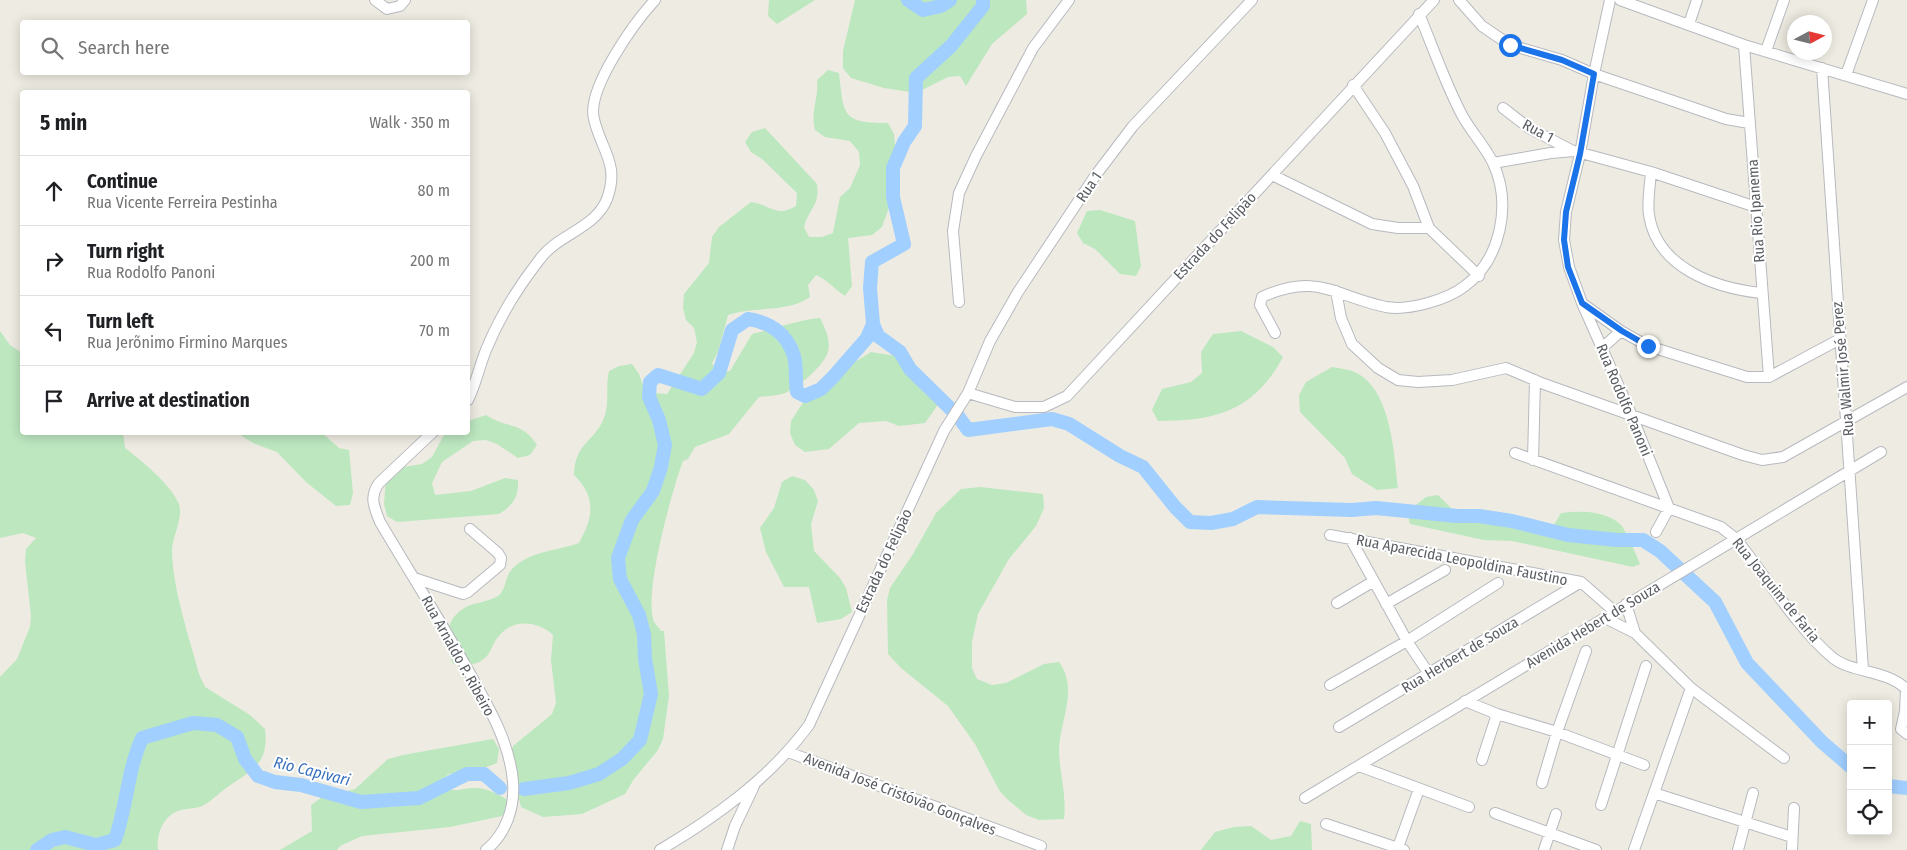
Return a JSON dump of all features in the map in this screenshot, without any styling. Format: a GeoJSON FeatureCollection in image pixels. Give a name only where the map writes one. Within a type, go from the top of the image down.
{"type":"FeatureCollection","features":[{"type":"Feature","properties":{"kind":"street"},"geometry":{"type":"LineString","coordinates":[[375,0],[387,9],[400,6],[405,0]]}},
{"type":"Feature","properties":{"kind":"street"},"geometry":{"type":"LineString","coordinates":[[470,396],[485,352],[499,320],[541,256],[597,215],[606,200],[612,181],[612,166],[593,117],[595,102],[606,70],[638,18],[655,0]]}},
{"type":"Feature","properties":{"kind":"street"},"geometry":{"type":"LineString","coordinates":[[959,302],[953,231],[959,193],[976,156],[1033,48],[1070,0]]}},
{"type":"Feature","properties":{"kind":"street","name":"Rua 1"},"geometry":{"type":"LineString","coordinates":[[966,397],[990,341],[1018,292],[1095,176],[1134,126],[1252,0]]}},
{"type":"Feature","properties":{"kind":"street","name":"Estrada do Felipão"},"geometry":{"type":"LineString","coordinates":[[756,783],[788,752],[809,725],[944,430],[966,397],[1015,407],[1044,407],[1067,396],[1434,0]]}},
{"type":"Feature","properties":{"kind":"street"},"geometry":{"type":"LineString","coordinates":[[1459,0],[1482,26],[1510,45],[1562,60],[1594,74],[1726,119],[1749,123]]}},
{"type":"Feature","properties":{"kind":"street","name":"Rua Rodolfo Panoni"},"geometry":{"type":"LineString","coordinates":[[1610,0],[1577,152],[1566,212],[1564,240],[1568,267],[1632,416],[1668,508]]}},
{"type":"Feature","properties":{"kind":"street"},"geometry":{"type":"LineString","coordinates":[[1620,0],[1744,45],[1907,94]]}},
{"type":"Feature","properties":{"kind":"street"},"geometry":{"type":"LineString","coordinates":[[1688,24],[1697,0]]}},
{"type":"Feature","properties":{"kind":"street"},"geometry":{"type":"LineString","coordinates":[[1766,51],[1784,0]]}},
{"type":"Feature","properties":{"kind":"street"},"geometry":{"type":"LineString","coordinates":[[1846,75],[1873,0]]}},
{"type":"Feature","properties":{"kind":"street"},"geometry":{"type":"LineString","coordinates":[[1275,333],[1260,304],[1262,297],[1299,286],[1316,285],[1387,307],[1435,302],[1460,290],[1479,276],[1495,247],[1502,221],[1502,199],[1493,163],[1462,116],[1419,14]]}},
{"type":"Feature","properties":{"kind":"street","name":"Rua Rio Ipanema"},"geometry":{"type":"LineString","coordinates":[[1744,45],[1761,293],[1769,377]]}},
{"type":"Feature","properties":{"kind":"street","name":"Rua Walmir José Perez"},"geometry":{"type":"LineString","coordinates":[[1822,68],[1863,670]]}},
{"type":"Feature","properties":{"kind":"street"},"geometry":{"type":"LineString","coordinates":[[1354,85],[1385,133],[1413,186],[1429,228],[1479,276]]}},
{"type":"Feature","properties":{"kind":"street","name":"Rua 1"},"geometry":{"type":"LineString","coordinates":[[1503,108],[1529,128],[1577,152]]}},
{"type":"Feature","properties":{"kind":"street"},"geometry":{"type":"LineString","coordinates":[[1493,163],[1551,152],[1577,152],[1651,172],[1756,207]]}},
{"type":"Feature","properties":{"kind":"street"},"geometry":{"type":"LineString","coordinates":[[1651,172],[1649,214],[1656,239],[1668,256],[1696,274],[1720,286],[1761,293]]}},
{"type":"Feature","properties":{"kind":"street"},"geometry":{"type":"LineString","coordinates":[[1272,175],[1372,224],[1398,228],[1429,228]]}},
{"type":"Feature","properties":{"kind":"street"},"geometry":{"type":"LineString","coordinates":[[1336,291],[1341,318],[1352,344],[1378,368],[1398,380],[1418,382],[1452,380],[1506,368],[1587,400],[1762,460],[1783,457],[1907,387]]}},
{"type":"Feature","properties":{"kind":"street"},"geometry":{"type":"LineString","coordinates":[[1582,303],[1622,331],[1648,346],[1747,377],[1769,377],[1840,340]]}},
{"type":"Feature","properties":{"kind":"street"},"geometry":{"type":"LineString","coordinates":[[1602,348],[1622,331]]}},
{"type":"Feature","properties":{"kind":"street"},"geometry":{"type":"LineString","coordinates":[[1533,460],[1535,380]]}},
{"type":"Feature","properties":{"kind":"street","name":"Rua Arnaldo P. Ribeiro"},"geometry":{"type":"LineString","coordinates":[[430,435],[379,483],[374,492],[373,505],[380,522],[490,710],[504,746],[513,780],[514,796],[511,810],[498,837],[486,850]]}},
{"type":"Feature","properties":{"kind":"street","name":"Avenida Hebert de Souza"},"geometry":{"type":"LineString","coordinates":[[1305,798],[1881,452]]}},
{"type":"Feature","properties":{"kind":"street","name":"Rua Joaquim de Faria"},"geometry":{"type":"LineString","coordinates":[[1514,453],[1721,527],[1736,539],[1809,634],[1835,659],[1893,680],[1906,689],[1906,711],[1901,729],[1907,734]]}},
{"type":"Feature","properties":{"kind":"street"},"geometry":{"type":"LineString","coordinates":[[1656,532],[1668,508]]}},
{"type":"Feature","properties":{"kind":"street"},"geometry":{"type":"LineString","coordinates":[[414,578],[463,594],[468,592],[500,565],[501,558],[498,553],[470,529]]}},
{"type":"Feature","properties":{"kind":"street","name":"Rua Aparecida Leopoldina Faustino"},"geometry":{"type":"LineString","coordinates":[[1330,535],[1582,582],[1614,611]]}},
{"type":"Feature","properties":{"kind":"street"},"geometry":{"type":"LineString","coordinates":[[1350,538],[1407,641],[1429,674]]}},
{"type":"Feature","properties":{"kind":"street"},"geometry":{"type":"LineString","coordinates":[[1386,604],[1445,570]]}},
{"type":"Feature","properties":{"kind":"street"},"geometry":{"type":"LineString","coordinates":[[1337,603],[1374,581]]}},
{"type":"Feature","properties":{"kind":"street","name":"Rua Herbert de Souza"},"geometry":{"type":"LineString","coordinates":[[1339,727],[1582,582]]}},
{"type":"Feature","properties":{"kind":"street"},"geometry":{"type":"LineString","coordinates":[[1330,686],[1407,641],[1498,583]]}},
{"type":"Feature","properties":{"kind":"street"},"geometry":{"type":"LineString","coordinates":[[1626,604],[1635,633]]}},
{"type":"Feature","properties":{"kind":"street"},"geometry":{"type":"LineString","coordinates":[[1605,618],[1635,633],[1691,688],[1784,758]]}},
{"type":"Feature","properties":{"kind":"street"},"geometry":{"type":"LineString","coordinates":[[1542,783],[1557,732],[1586,650]]}},
{"type":"Feature","properties":{"kind":"street"},"geometry":{"type":"LineString","coordinates":[[1600,805],[1646,666]]}},
{"type":"Feature","properties":{"kind":"street"},"geometry":{"type":"LineString","coordinates":[[1634,850],[1691,688]]}},
{"type":"Feature","properties":{"kind":"street"},"geometry":{"type":"LineString","coordinates":[[1465,701],[1497,714],[1557,732],[1644,765]]}},
{"type":"Feature","properties":{"kind":"street"},"geometry":{"type":"LineString","coordinates":[[1482,760],[1497,714]]}},
{"type":"Feature","properties":{"kind":"street","name":"Avenida José Cristóvão Gonçalves"},"geometry":{"type":"LineString","coordinates":[[788,752],[1040,846]]}},
{"type":"Feature","properties":{"kind":"street"},"geometry":{"type":"LineString","coordinates":[[1359,766],[1469,807]]}},
{"type":"Feature","properties":{"kind":"street"},"geometry":{"type":"LineString","coordinates":[[660,850],[714,815],[756,783]]}},
{"type":"Feature","properties":{"kind":"street"},"geometry":{"type":"LineString","coordinates":[[727,850],[735,826],[756,783]]}},
{"type":"Feature","properties":{"kind":"street"},"geometry":{"type":"LineString","coordinates":[[1326,824],[1400,849],[1419,789]]}},
{"type":"Feature","properties":{"kind":"street"},"geometry":{"type":"LineString","coordinates":[[1654,793],[1746,824],[1792,837]]}},
{"type":"Feature","properties":{"kind":"street"},"geometry":{"type":"LineString","coordinates":[[1738,850],[1753,793]]}},
{"type":"Feature","properties":{"kind":"street"},"geometry":{"type":"LineString","coordinates":[[1792,850],[1794,808]]}},
{"type":"Feature","properties":{"kind":"street"},"geometry":{"type":"LineString","coordinates":[[1495,813],[1596,850]]}},
{"type":"Feature","properties":{"kind":"street"},"geometry":{"type":"LineString","coordinates":[[1544,850],[1556,814]]}},
{"type":"Feature","properties":{"kind":"street"},"geometry":{"type":"LineString","coordinates":[[498,837],[499,850]]}},
{"type":"Feature","properties":{"kind":"green space"},"geometry":{"type":"Polygon","coordinates":[[[769,0],[815,0],[777,24],[768,16],[769,0]]]}},
{"type":"Feature","properties":{"kind":"green space"},"geometry":{"type":"Polygon","coordinates":[[[855,0],[1026,0],[1027,14],[992,44],[966,86],[960,76],[948,77],[916,93],[884,88],[851,78],[843,68],[843,51],[855,0]]]}},
{"type":"Feature","properties":{"kind":"green space"},"geometry":{"type":"Polygon","coordinates":[[[828,70],[839,73],[842,99],[848,114],[854,119],[862,121],[888,123],[894,134],[898,178],[882,227],[872,235],[848,238],[852,286],[845,296],[816,275],[808,285],[810,297],[801,302],[728,315],[718,352],[712,363],[718,373],[730,371],[752,334],[803,321],[820,318],[826,330],[828,352],[821,364],[802,383],[782,394],[759,397],[729,434],[695,447],[688,459],[683,461],[660,542],[652,590],[654,622],[661,631],[664,631],[669,696],[663,739],[658,750],[634,779],[625,794],[582,814],[543,817],[521,807],[509,759],[513,746],[552,714],[556,703],[551,660],[553,635],[533,624],[518,624],[504,631],[496,639],[488,655],[482,660],[471,665],[457,665],[453,664],[448,648],[450,625],[453,618],[466,607],[490,600],[501,594],[508,575],[519,563],[535,555],[579,543],[590,516],[590,508],[586,491],[574,475],[575,464],[581,449],[595,433],[604,418],[607,406],[609,371],[619,366],[632,364],[639,374],[644,388],[655,393],[667,394],[694,353],[697,342],[694,328],[686,320],[683,308],[684,294],[709,263],[712,237],[719,227],[751,202],[778,211],[796,206],[797,193],[762,159],[751,152],[745,142],[752,132],[765,128],[817,184],[816,202],[804,227],[809,237],[822,237],[833,233],[840,197],[850,188],[860,165],[859,152],[850,141],[825,137],[815,130],[813,117],[817,80],[828,70]]]}},
{"type":"Feature","properties":{"kind":"green space"},"geometry":{"type":"Polygon","coordinates":[[[1100,210],[1135,221],[1141,266],[1136,276],[1120,274],[1095,249],[1083,243],[1077,233],[1087,211],[1100,210]]]}},
{"type":"Feature","properties":{"kind":"green space"},"geometry":{"type":"Polygon","coordinates":[[[0,331],[10,345],[20,352],[20,435],[123,435],[125,448],[154,473],[174,495],[180,508],[172,551],[175,582],[199,674],[205,687],[250,715],[265,729],[266,741],[262,758],[258,764],[204,805],[181,810],[170,816],[160,831],[158,850],[0,850],[0,677],[17,659],[30,627],[31,616],[25,561],[26,549],[36,538],[23,533],[0,538],[0,331]]]}},
{"type":"Feature","properties":{"kind":"green space"},"geometry":{"type":"Polygon","coordinates":[[[1241,331],[1273,347],[1283,357],[1272,375],[1259,390],[1246,401],[1215,415],[1198,419],[1158,421],[1152,410],[1162,389],[1191,382],[1202,373],[1201,352],[1213,334],[1241,331]]]}},
{"type":"Feature","properties":{"kind":"green space"},"geometry":{"type":"Polygon","coordinates":[[[871,352],[896,356],[908,362],[918,386],[927,395],[942,399],[925,423],[899,426],[886,421],[859,423],[829,449],[805,452],[795,445],[790,433],[791,421],[804,401],[834,379],[844,369],[871,352]]]}},
{"type":"Feature","properties":{"kind":"green space"},"geometry":{"type":"Polygon","coordinates":[[[1332,367],[1352,371],[1365,379],[1375,390],[1383,405],[1392,439],[1398,488],[1377,490],[1352,474],[1345,458],[1300,412],[1299,395],[1306,382],[1332,367]]]}},
{"type":"Feature","properties":{"kind":"green space"},"geometry":{"type":"Polygon","coordinates":[[[486,415],[526,432],[537,445],[530,455],[518,458],[497,444],[486,440],[473,441],[442,462],[432,483],[435,495],[471,491],[505,478],[518,480],[516,496],[508,508],[499,514],[397,522],[387,516],[384,504],[386,477],[398,468],[422,464],[432,457],[444,435],[470,435],[470,420],[486,415]]]}},
{"type":"Feature","properties":{"kind":"green space"},"geometry":{"type":"Polygon","coordinates":[[[240,435],[324,435],[339,448],[349,450],[353,493],[350,505],[336,506],[306,482],[277,452],[253,443],[240,435]]]}},
{"type":"Feature","properties":{"kind":"green space"},"geometry":{"type":"Polygon","coordinates":[[[792,476],[805,480],[814,490],[818,501],[811,524],[814,551],[840,578],[846,588],[852,612],[841,619],[817,623],[809,587],[784,587],[766,552],[760,528],[774,508],[782,482],[792,476]]]}},
{"type":"Feature","properties":{"kind":"green space"},"geometry":{"type":"Polygon","coordinates":[[[980,487],[1043,494],[1044,508],[1036,526],[1009,559],[978,614],[972,642],[972,668],[977,679],[992,685],[1006,683],[1044,664],[1059,662],[1065,672],[1068,683],[1067,705],[1059,749],[1065,810],[1064,819],[1039,820],[1026,815],[1007,799],[999,790],[975,744],[948,706],[901,668],[888,654],[887,600],[890,588],[913,554],[936,513],[961,489],[980,487]]]}},
{"type":"Feature","properties":{"kind":"green space"},"geometry":{"type":"Polygon","coordinates":[[[1438,495],[1455,512],[1491,517],[1514,528],[1554,525],[1561,513],[1584,512],[1600,514],[1615,520],[1623,527],[1640,564],[1633,567],[1512,541],[1484,540],[1410,524],[1407,512],[1426,497],[1438,495]]]}},
{"type":"Feature","properties":{"kind":"green space"},"geometry":{"type":"Polygon","coordinates":[[[493,739],[499,749],[497,763],[474,772],[449,774],[437,783],[453,790],[478,788],[488,790],[505,798],[513,804],[502,816],[450,827],[362,836],[340,846],[337,850],[280,850],[312,831],[311,805],[321,798],[355,789],[388,759],[493,739]]]}},
{"type":"Feature","properties":{"kind":"green space"},"geometry":{"type":"Polygon","coordinates":[[[1300,821],[1311,824],[1312,850],[1201,850],[1215,832],[1234,827],[1251,826],[1271,840],[1291,836],[1300,821]]]}},
{"type":"Feature","properties":{"kind":"waterway","name":"Rio Capivari"},"geometry":{"type":"LineString","coordinates":[[908,0],[923,10],[941,6],[950,0]]}},
{"type":"Feature","properties":{"kind":"waterway","name":"Rio Capivari"},"geometry":{"type":"LineString","coordinates":[[524,789],[569,783],[599,774],[622,759],[640,740],[651,694],[645,659],[644,634],[639,615],[620,579],[618,558],[632,520],[653,491],[661,467],[665,445],[659,420],[649,397],[650,382],[658,375],[702,389],[719,373],[732,330],[748,319],[770,326],[777,330],[787,341],[795,360],[797,392],[805,396],[821,389],[867,338],[873,324],[870,288],[872,262],[904,244],[893,197],[893,168],[904,142],[915,126],[916,78],[951,46],[983,6],[983,0]]}},
{"type":"Feature","properties":{"kind":"waterway"},"geometry":{"type":"LineString","coordinates":[[873,324],[878,336],[900,352],[910,369],[958,416],[968,430],[1052,419],[1069,424],[1120,456],[1143,467],[1175,507],[1190,522],[1211,523],[1233,519],[1257,507],[1352,510],[1376,508],[1457,516],[1479,516],[1512,521],[1568,535],[1617,540],[1643,540],[1660,551],[1715,602],[1747,663],[1822,742],[1847,764]]}},
{"type":"Feature","properties":{"kind":"waterway","name":"Rio Capivari"},"geometry":{"type":"LineString","coordinates":[[37,850],[52,840],[65,837],[96,845],[115,840],[133,764],[142,738],[193,723],[217,725],[237,737],[245,759],[258,776],[275,782],[301,785],[361,802],[419,798],[467,774],[484,774],[500,788]]}},
{"type":"Feature","properties":{"kind":"waterway"},"geometry":{"type":"LineString","coordinates":[[1892,786],[1907,788]]}},
{"type":"Feature","properties":{"kind":"route"},"geometry":{"type":"LineString","coordinates":[[1510,45],[1562,60],[1594,74],[1580,154],[1566,212],[1564,240],[1568,267],[1582,303],[1622,331],[1648,346]]}}]}
